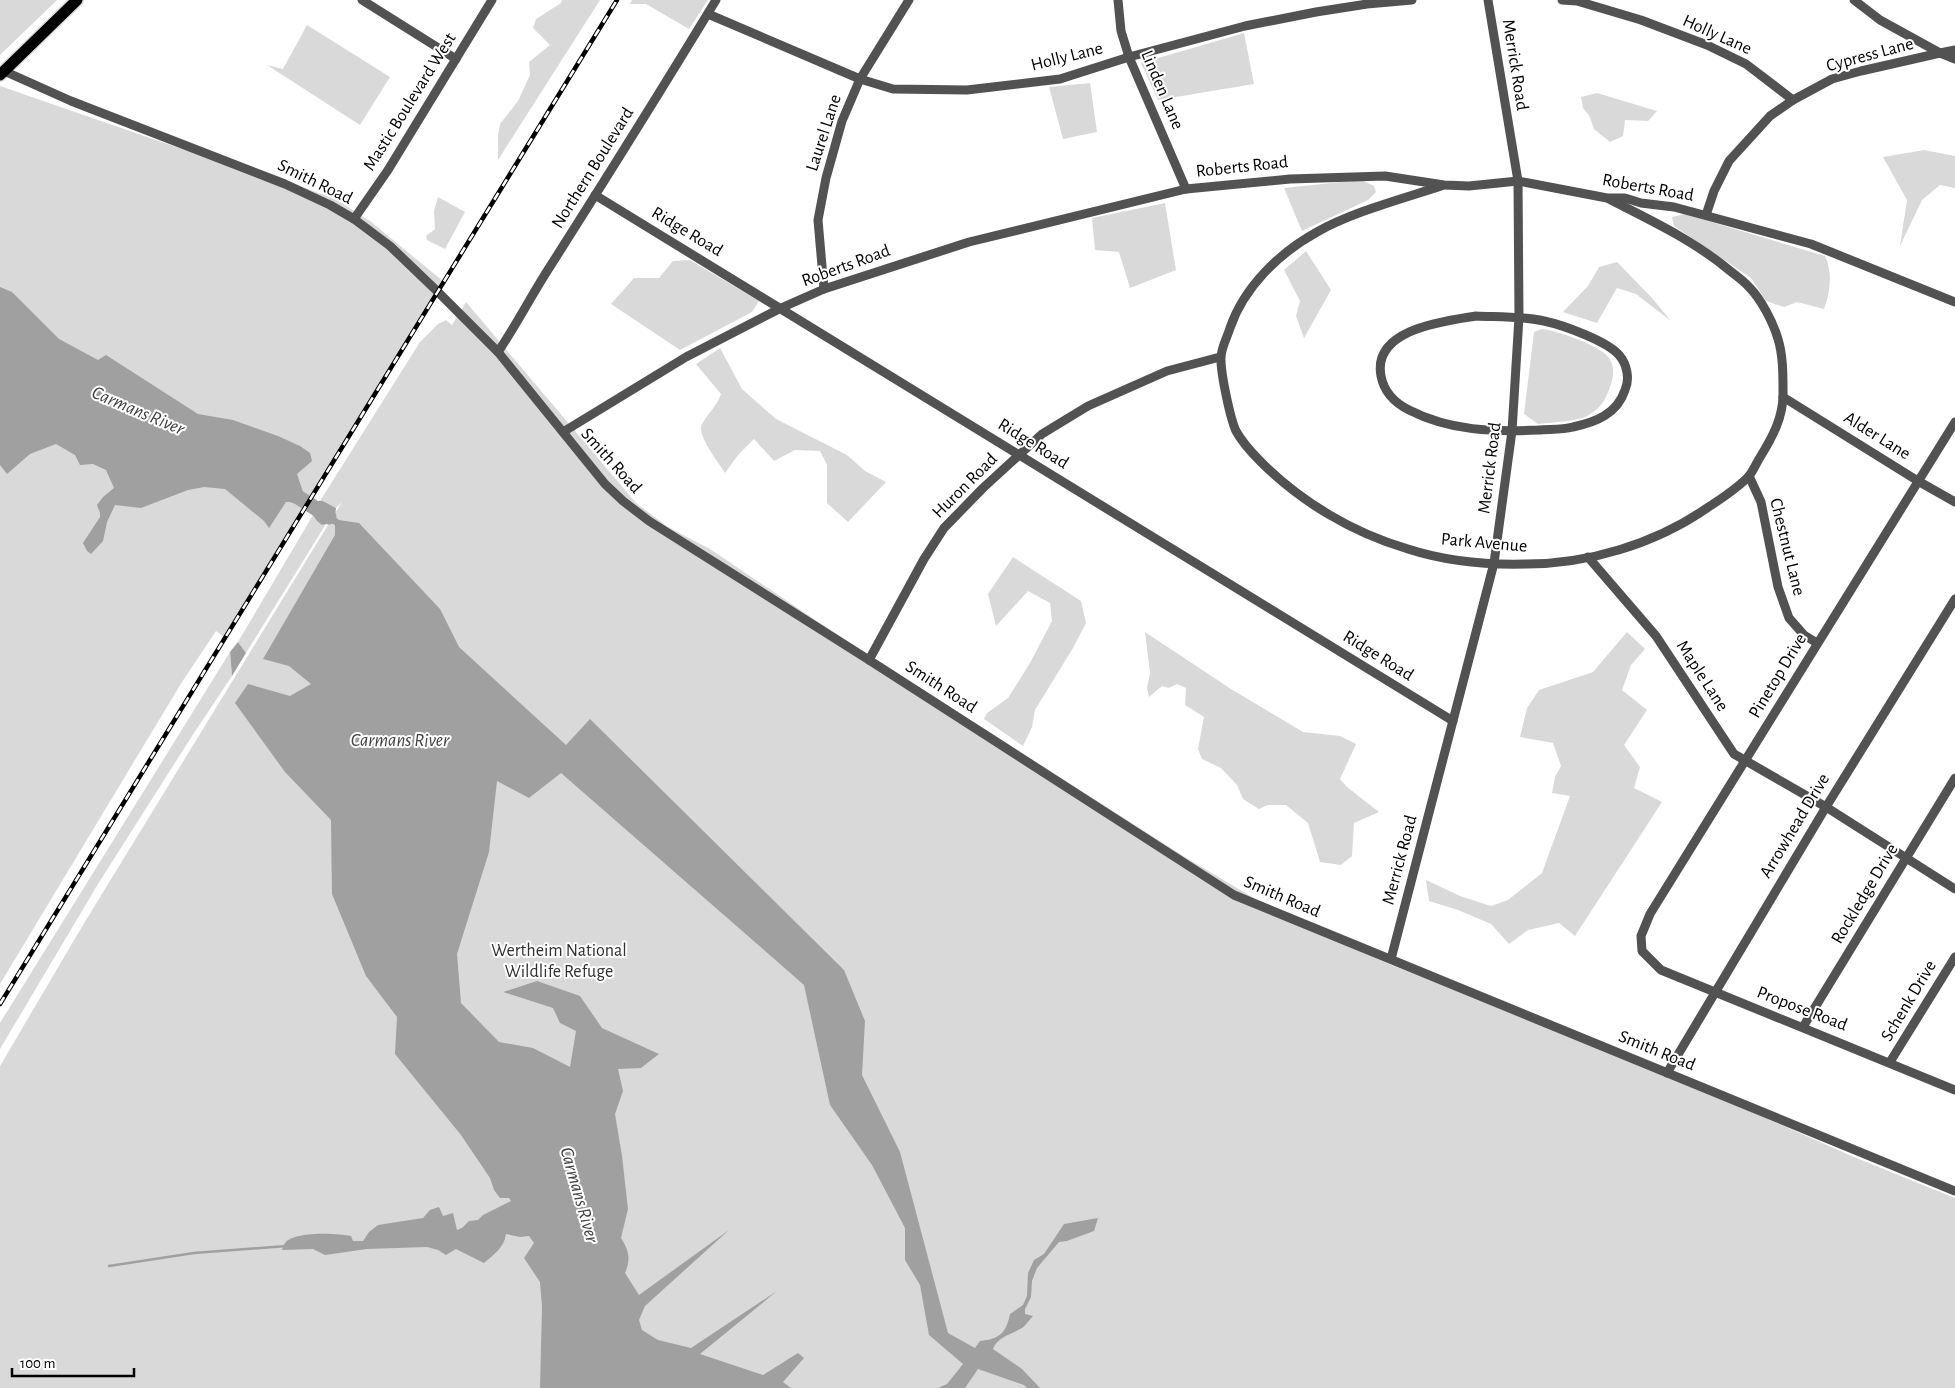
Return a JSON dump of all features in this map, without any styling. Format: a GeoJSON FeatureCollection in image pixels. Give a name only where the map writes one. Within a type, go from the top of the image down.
{"type":"FeatureCollection","features":[{"type":"Feature","properties":{"kind":"main road"},"geometry":{"type":"LineString","coordinates":[[2,73],[77,0]]}},
{"type":"Feature","properties":{"kind":"street"},"geometry":{"type":"LineString","coordinates":[[362,0],[456,58]]}},
{"type":"Feature","properties":{"kind":"street","name":"Mastic Boulevard West"},"geometry":{"type":"LineString","coordinates":[[354,220],[388,170],[492,0]]}},
{"type":"Feature","properties":{"kind":"street","name":"Northern Boulevard"},"geometry":{"type":"LineString","coordinates":[[498,352],[513,331],[532,294],[716,0]]}},
{"type":"Feature","properties":{"kind":"street","name":"Laurel Lane"},"geometry":{"type":"LineString","coordinates":[[824,289],[818,220],[826,178],[842,121],[860,79],[909,0]]}},
{"type":"Feature","properties":{"kind":"street","name":"Linden Lane"},"geometry":{"type":"LineString","coordinates":[[1118,0],[1121,31],[1129,57],[1186,189]]}},
{"type":"Feature","properties":{"kind":"street","name":"Holly Lane"},"geometry":{"type":"LineString","coordinates":[[708,14],[860,79],[893,89],[967,90],[1060,79],[1129,57],[1245,26],[1367,4],[1412,0]]}},
{"type":"Feature","properties":{"kind":"street","name":"Merrick Road"},"geometry":{"type":"LineString","coordinates":[[1391,959],[1494,564],[1512,431],[1519,317],[1518,181],[1488,0]]}},
{"type":"Feature","properties":{"kind":"street","name":"Holly Lane"},"geometry":{"type":"LineString","coordinates":[[1562,0],[1577,2],[1641,20],[1706,45],[1746,64],[1793,100]]}},
{"type":"Feature","properties":{"kind":"street"},"geometry":{"type":"LineString","coordinates":[[1854,0],[1880,20],[1940,53],[1955,50]]}},
{"type":"Feature","properties":{"kind":"street","name":"Cypress Lane"},"geometry":{"type":"LineString","coordinates":[[1706,215],[1714,191],[1729,161],[1770,116],[1793,100],[1832,79],[1940,53],[1955,59]]}},
{"type":"Feature","properties":{"kind":"street","name":"Smith Road"},"geometry":{"type":"LineString","coordinates":[[2,73],[285,184],[330,205],[354,220],[390,246],[498,352],[605,484],[649,521],[1234,895],[1955,1191]]}},
{"type":"Feature","properties":{"kind":"street","name":"Roberts Road"},"geometry":{"type":"LineString","coordinates":[[563,432],[686,357],[781,308],[824,289],[969,242],[1186,189],[1290,178],[1386,176],[1444,185],[1469,186],[1518,181],[1607,198],[1625,198],[1641,203],[1674,207],[1811,244],[1955,302]]}},
{"type":"Feature","properties":{"kind":"street","name":"Park Avenue"},"geometry":{"type":"LineString","coordinates":[[1444,185],[1387,204],[1318,231],[1282,256],[1249,290],[1236,312],[1220,357],[1236,431],[1249,450],[1274,475],[1295,492],[1338,519],[1407,549],[1455,560],[1494,564],[1550,563],[1588,557],[1619,549],[1671,530],[1721,498],[1749,476],[1776,431],[1783,397],[1782,360],[1778,338],[1766,312],[1750,288],[1715,259],[1687,241],[1607,198]]}},
{"type":"Feature","properties":{"kind":"street","name":"Ridge Road"},"geometry":{"type":"LineString","coordinates":[[595,195],[1453,721]]}},
{"type":"Feature","properties":{"kind":"street"},"geometry":{"type":"LineString","coordinates":[[1476,316],[1519,317],[1544,321],[1575,331],[1618,353],[1626,364],[1627,385],[1622,401],[1613,411],[1598,419],[1570,428],[1512,431],[1475,430],[1450,425],[1408,410],[1393,399],[1384,389],[1380,374],[1383,357],[1390,344],[1406,333],[1434,323],[1476,316]]}},
{"type":"Feature","properties":{"kind":"street","name":"Huron Road"},"geometry":{"type":"LineString","coordinates":[[869,660],[924,559],[944,528],[983,488],[1042,434],[1088,406],[1167,371],[1220,357]]}},
{"type":"Feature","properties":{"kind":"street","name":"Alder Lane"},"geometry":{"type":"LineString","coordinates":[[1783,397],[1955,502]]}},
{"type":"Feature","properties":{"kind":"street","name":"Pinetop Drive"},"geometry":{"type":"LineString","coordinates":[[1642,951],[1640,936],[1650,914],[1955,422]]}},
{"type":"Feature","properties":{"kind":"street","name":"Chestnut Lane"},"geometry":{"type":"LineString","coordinates":[[1749,476],[1761,502],[1778,587],[1788,618],[1804,635],[1817,643]]}},
{"type":"Feature","properties":{"kind":"street","name":"Maple Lane"},"geometry":{"type":"LineString","coordinates":[[1588,557],[1656,636],[1677,665],[1734,754],[1826,807],[1955,889]]}},
{"type":"Feature","properties":{"kind":"street","name":"Arrowhead Drive"},"geometry":{"type":"LineString","coordinates":[[1667,1073],[1826,807],[1955,599]]}},
{"type":"Feature","properties":{"kind":"street","name":"Rockledge Drive"},"geometry":{"type":"LineString","coordinates":[[1803,1027],[1955,778]]}},
{"type":"Feature","properties":{"kind":"street","name":"Propose Road"},"geometry":{"type":"LineString","coordinates":[[1642,951],[1661,970],[1955,1090]]}},
{"type":"Feature","properties":{"kind":"street","name":"Schenk Drive"},"geometry":{"type":"LineString","coordinates":[[1890,1062],[1955,957]]}},
{"type":"Feature","properties":{"kind":"green space"},"geometry":{"type":"Polygon","coordinates":[[[0,0],[57,0],[0,55],[0,0]]]}},
{"type":"Feature","properties":{"kind":"green space"},"geometry":{"type":"Polygon","coordinates":[[[562,0],[600,0],[498,160],[500,124],[518,101],[530,75],[529,62],[550,45],[533,28],[536,19],[561,3],[562,0]]]}},
{"type":"Feature","properties":{"kind":"green space"},"geometry":{"type":"Polygon","coordinates":[[[632,0],[708,0],[689,29],[646,4],[630,4],[632,0]]]}},
{"type":"Feature","properties":{"kind":"green space"},"geometry":{"type":"Polygon","coordinates":[[[307,25],[390,77],[360,125],[267,65],[283,69],[307,25]]]}},
{"type":"Feature","properties":{"kind":"green space"},"geometry":{"type":"Polygon","coordinates":[[[1244,33],[1254,84],[1158,100],[1141,63],[1244,33]]]}},
{"type":"Feature","properties":{"kind":"green space"},"geometry":{"type":"Polygon","coordinates":[[[1090,83],[1097,132],[1063,139],[1049,87],[1090,83]]]}},
{"type":"Feature","properties":{"kind":"green space"},"geometry":{"type":"Polygon","coordinates":[[[0,86],[176,147],[292,183],[337,200],[370,221],[444,282],[224,637],[216,631],[182,682],[0,984],[0,86]]]}},
{"type":"Feature","properties":{"kind":"green space"},"geometry":{"type":"Polygon","coordinates":[[[1597,93],[1657,111],[1648,121],[1625,120],[1623,136],[1610,142],[1594,129],[1589,115],[1583,108],[1581,97],[1597,93]]]}},
{"type":"Feature","properties":{"kind":"green space"},"geometry":{"type":"Polygon","coordinates":[[[1924,150],[1955,156],[1955,188],[1940,185],[1922,200],[1900,246],[1907,200],[1883,157],[1924,150]]]}},
{"type":"Feature","properties":{"kind":"green space"},"geometry":{"type":"Polygon","coordinates":[[[1361,180],[1374,186],[1376,192],[1368,200],[1302,231],[1284,188],[1361,180]]]}},
{"type":"Feature","properties":{"kind":"green space"},"geometry":{"type":"Polygon","coordinates":[[[438,197],[465,212],[445,249],[427,240],[426,236],[435,229],[434,211],[438,197]]]}},
{"type":"Feature","properties":{"kind":"green space"},"geometry":{"type":"Polygon","coordinates":[[[1165,203],[1176,270],[1130,288],[1119,252],[1095,250],[1092,218],[1165,203]]]}},
{"type":"Feature","properties":{"kind":"green space"},"geometry":{"type":"Polygon","coordinates":[[[1685,214],[1825,256],[1828,262],[1830,282],[1824,309],[1797,302],[1784,307],[1766,301],[1751,278],[1674,226],[1672,217],[1685,214]]]}},
{"type":"Feature","properties":{"kind":"green space"},"geometry":{"type":"Polygon","coordinates":[[[1306,251],[1331,290],[1304,338],[1296,316],[1300,301],[1284,270],[1306,251]]]}},
{"type":"Feature","properties":{"kind":"green space"},"geometry":{"type":"Polygon","coordinates":[[[690,260],[759,301],[752,312],[680,350],[611,304],[634,278],[659,278],[673,261],[690,260]]]}},
{"type":"Feature","properties":{"kind":"green space"},"geometry":{"type":"Polygon","coordinates":[[[1617,262],[1652,298],[1671,321],[1636,294],[1617,288],[1597,323],[1563,312],[1588,286],[1599,267],[1617,262]]]}},
{"type":"Feature","properties":{"kind":"green space","name":"Wertheim National Wildlife Refuge"},"geometry":{"type":"Polygon","coordinates":[[[466,302],[636,503],[668,527],[710,549],[848,642],[1185,857],[1286,919],[1391,965],[1577,1035],[1854,1157],[1955,1198],[1955,1388],[0,1388],[0,1066],[83,925],[342,502],[336,508],[320,501],[420,342],[438,324],[446,320],[452,325],[466,302]]]}},
{"type":"Feature","properties":{"kind":"green space"},"geometry":{"type":"Polygon","coordinates":[[[1542,329],[1568,336],[1597,348],[1611,361],[1613,376],[1608,392],[1599,407],[1583,418],[1538,424],[1524,414],[1534,332],[1542,329]]]}},
{"type":"Feature","properties":{"kind":"green space"},"geometry":{"type":"Polygon","coordinates":[[[720,348],[742,389],[776,419],[847,455],[865,471],[886,482],[848,522],[827,503],[827,465],[820,451],[795,450],[774,461],[754,439],[738,455],[725,473],[705,442],[701,429],[702,424],[721,394],[696,364],[720,348]]]}},
{"type":"Feature","properties":{"kind":"green space"},"geometry":{"type":"Polygon","coordinates":[[[313,515],[322,525],[326,524],[246,653],[238,642],[313,515]]]}},
{"type":"Feature","properties":{"kind":"green space"},"geometry":{"type":"Polygon","coordinates":[[[1013,557],[1081,601],[1086,623],[1035,710],[1032,727],[1023,746],[984,719],[987,713],[1008,698],[1030,663],[1052,621],[1050,603],[1028,591],[996,626],[988,594],[1013,557]]]}},
{"type":"Feature","properties":{"kind":"green space"},"geometry":{"type":"Polygon","coordinates":[[[1145,632],[1231,689],[1303,732],[1340,736],[1356,744],[1340,779],[1347,787],[1379,812],[1354,823],[1352,856],[1341,865],[1320,862],[1308,823],[1286,805],[1268,805],[1259,809],[1243,799],[1237,785],[1221,768],[1202,759],[1198,749],[1204,717],[1185,705],[1186,688],[1177,684],[1169,688],[1162,686],[1149,697],[1147,688],[1150,673],[1145,632]]]}},
{"type":"Feature","properties":{"kind":"green space"},"geometry":{"type":"Polygon","coordinates":[[[1627,632],[1645,649],[1631,665],[1622,690],[1647,710],[1624,745],[1640,767],[1634,788],[1662,802],[1575,936],[1559,923],[1528,930],[1509,944],[1491,924],[1458,910],[1429,901],[1426,880],[1460,896],[1491,906],[1508,900],[1542,873],[1570,796],[1552,793],[1555,777],[1561,766],[1553,743],[1520,737],[1527,708],[1539,690],[1593,672],[1627,632]]]}},
{"type":"Feature","properties":{"kind":"green space"},"geometry":{"type":"Polygon","coordinates":[[[230,652],[232,676],[98,884],[0,1049],[0,1023],[230,652]]]}},
{"type":"Feature","properties":{"kind":"water"},"geometry":{"type":"Polygon","coordinates":[[[0,287],[12,292],[59,339],[98,360],[106,355],[198,414],[233,420],[278,436],[310,453],[312,461],[297,474],[303,492],[296,502],[286,502],[269,528],[264,521],[225,489],[204,487],[188,490],[141,508],[115,505],[107,522],[103,541],[91,554],[83,543],[100,517],[97,505],[114,488],[106,470],[93,464],[80,465],[75,455],[56,444],[30,454],[7,474],[0,465],[0,287]]]}},
{"type":"Feature","properties":{"kind":"water","name":"Carmans River"},"geometry":{"type":"Polygon","coordinates":[[[314,501],[323,501],[336,508],[335,517],[339,520],[359,523],[440,609],[459,647],[566,745],[590,719],[844,970],[865,1021],[862,1075],[900,1152],[948,1333],[975,1348],[980,1341],[993,1339],[1001,1334],[1010,1314],[1023,1305],[1027,1296],[1028,1273],[1034,1260],[1044,1254],[1064,1224],[1098,1218],[1094,1231],[1059,1242],[1037,1268],[1032,1281],[1031,1297],[1025,1309],[1025,1314],[1033,1316],[1022,1328],[998,1341],[993,1349],[1022,1369],[1040,1388],[1027,1388],[1024,1385],[978,1369],[965,1388],[938,1388],[947,1384],[963,1364],[929,1335],[920,1285],[905,1260],[905,1228],[872,1165],[830,1105],[804,985],[561,773],[529,798],[497,781],[489,852],[457,954],[461,1003],[499,1042],[533,1048],[570,1067],[576,1031],[560,1023],[553,1008],[503,992],[537,981],[580,996],[602,1028],[659,1054],[641,1068],[618,1069],[623,1091],[615,1114],[628,1209],[621,1238],[628,1255],[625,1273],[639,1295],[729,1230],[645,1306],[639,1320],[642,1330],[658,1340],[691,1348],[777,1291],[700,1354],[763,1375],[798,1353],[804,1358],[783,1382],[791,1388],[540,1388],[542,1307],[540,1282],[524,1258],[534,1243],[529,1236],[520,1237],[506,1234],[501,1247],[484,1263],[456,1249],[446,1255],[438,1250],[427,1247],[367,1249],[325,1255],[313,1249],[282,1250],[285,1243],[290,1239],[306,1235],[345,1235],[351,1236],[353,1241],[363,1241],[369,1232],[378,1225],[423,1218],[430,1210],[439,1207],[443,1216],[453,1213],[457,1230],[469,1221],[478,1220],[483,1215],[511,1201],[509,1198],[500,1198],[494,1190],[490,1178],[461,1135],[395,1054],[397,1017],[366,976],[332,894],[331,820],[285,772],[235,703],[248,684],[290,696],[311,684],[289,666],[263,659],[335,535],[335,525],[331,523],[322,525],[309,509],[314,501]]]}},
{"type":"Feature","properties":{"kind":"water"},"geometry":{"type":"Polygon","coordinates":[[[238,642],[246,653],[232,676],[230,652],[238,642]]]}},
{"type":"Feature","properties":{"kind":"waterway","name":"Carmans River"},"geometry":{"type":"LineString","coordinates":[[282,491],[298,497],[329,517]]}},
{"type":"Feature","properties":{"kind":"waterway"},"geometry":{"type":"LineString","coordinates":[[109,1266],[194,1253],[287,1246]]}},
{"type":"Feature","properties":{"kind":"railway"},"geometry":{"type":"LineString","coordinates":[[0,1004],[617,0]]}}]}
